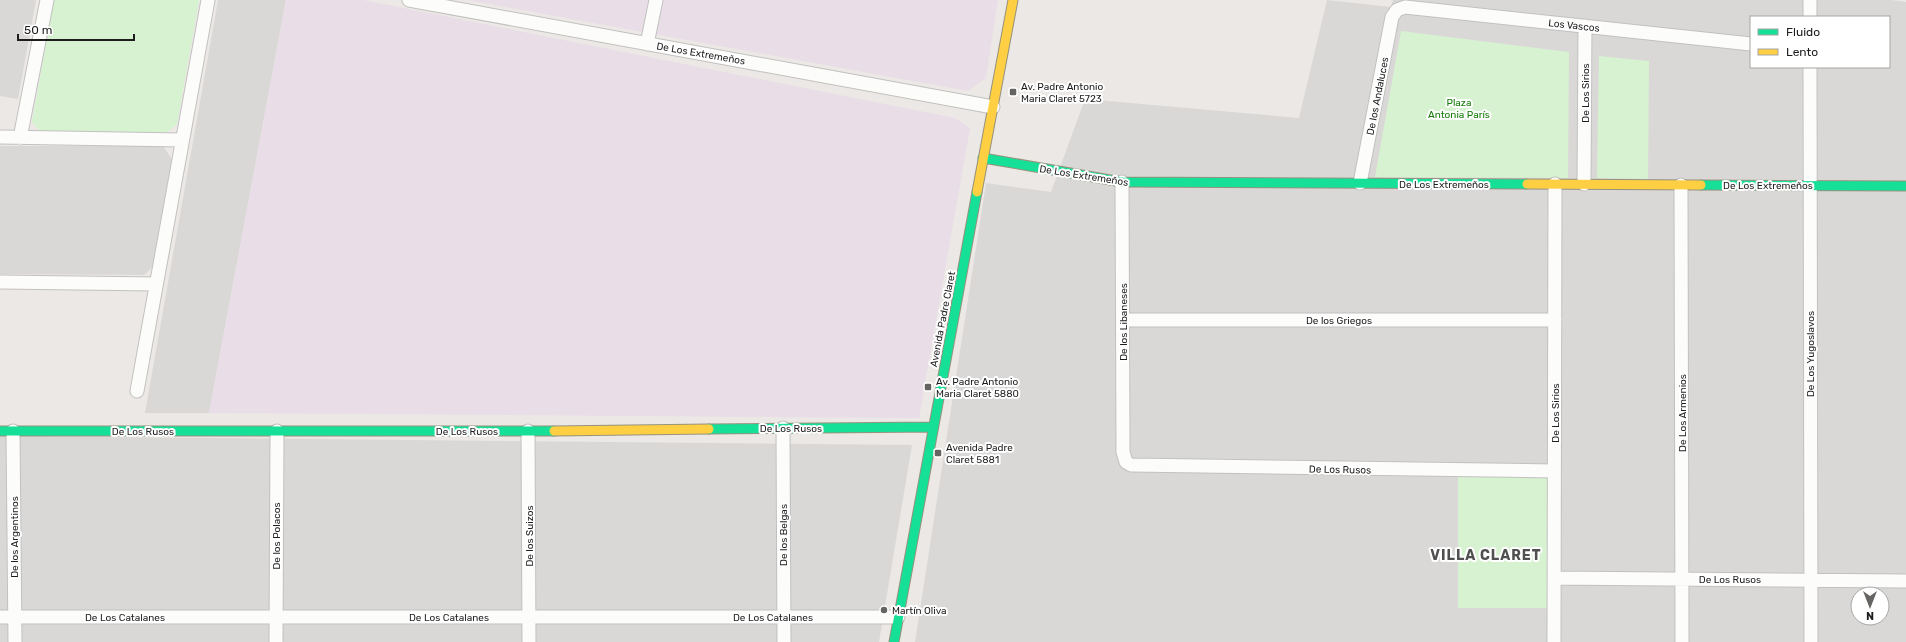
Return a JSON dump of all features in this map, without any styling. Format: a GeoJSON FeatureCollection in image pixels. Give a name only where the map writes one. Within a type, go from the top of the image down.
{"type":"FeatureCollection","features":[{"type":"Feature","properties":{"kind":"street"},"geometry":{"type":"LineString","coordinates":[[20,138],[46,0]]}},
{"type":"Feature","properties":{"kind":"street"},"geometry":{"type":"LineString","coordinates":[[137,391],[208,0]]}},
{"type":"Feature","properties":{"kind":"street","name":"De Los Extremeños"},"geometry":{"type":"LineString","coordinates":[[414,0],[993,107]]}},
{"type":"Feature","properties":{"kind":"street"},"geometry":{"type":"LineString","coordinates":[[647,44],[656,0]]}},
{"type":"Feature","properties":{"kind":"street","name":"Avenida Padre Claret"},"geometry":{"type":"LineString","coordinates":[[894,642],[1013,0]]}},
{"type":"Feature","properties":{"kind":"street"},"geometry":{"type":"LineString","coordinates":[[1810,0],[1810,16]]}},
{"type":"Feature","properties":{"kind":"street","name":"Los Vascos"},"geometry":{"type":"LineString","coordinates":[[1396,10],[1405,7],[1750,44]]}},
{"type":"Feature","properties":{"kind":"street","name":"De los Andaluces"},"geometry":{"type":"LineString","coordinates":[[1360,183],[1392,17],[1396,10]]}},
{"type":"Feature","properties":{"kind":"street","name":"De Los Sirios"},"geometry":{"type":"LineString","coordinates":[[1584,184],[1585,26]]}},
{"type":"Feature","properties":{"kind":"street","name":"De Los Yugoslavos"},"geometry":{"type":"LineString","coordinates":[[1810,68],[1811,642]]}},
{"type":"Feature","properties":{"kind":"street"},"geometry":{"type":"LineString","coordinates":[[0,137],[182,140]]}},
{"type":"Feature","properties":{"kind":"street","name":"De Los Extremeños"},"geometry":{"type":"LineString","coordinates":[[983,158],[1122,182],[1906,186]]}},
{"type":"Feature","properties":{"kind":"street","name":"De los Libaneses"},"geometry":{"type":"LineString","coordinates":[[1122,182],[1124,452],[1126,462]]}},
{"type":"Feature","properties":{"kind":"street","name":"De Los Sirios"},"geometry":{"type":"LineString","coordinates":[[1554,642],[1555,184]]}},
{"type":"Feature","properties":{"kind":"street","name":"De Los Armenios"},"geometry":{"type":"LineString","coordinates":[[1681,185],[1682,642]]}},
{"type":"Feature","properties":{"kind":"street"},"geometry":{"type":"LineString","coordinates":[[0,282],[156,284]]}},
{"type":"Feature","properties":{"kind":"street","name":"De los Griegos"},"geometry":{"type":"LineString","coordinates":[[1124,320],[1555,320]]}},
{"type":"Feature","properties":{"kind":"street","name":"De Los Rusos"},"geometry":{"type":"LineString","coordinates":[[0,431],[528,431],[933,427]]}},
{"type":"Feature","properties":{"kind":"street","name":"De los Belgas"},"geometry":{"type":"LineString","coordinates":[[783,428],[784,642]]}},
{"type":"Feature","properties":{"kind":"street","name":"De los Argentinos"},"geometry":{"type":"LineString","coordinates":[[13,431],[15,642]]}},
{"type":"Feature","properties":{"kind":"street","name":"De los Polacos"},"geometry":{"type":"LineString","coordinates":[[276,642],[277,431]]}},
{"type":"Feature","properties":{"kind":"street","name":"De los Suizos"},"geometry":{"type":"LineString","coordinates":[[528,431],[529,642]]}},
{"type":"Feature","properties":{"kind":"street","name":"De Los Rusos"},"geometry":{"type":"LineString","coordinates":[[1126,462],[1131,466],[1142,467],[1554,471]]}},
{"type":"Feature","properties":{"kind":"street","name":"De Los Rusos"},"geometry":{"type":"LineString","coordinates":[[1554,578],[1906,581]]}},
{"type":"Feature","properties":{"kind":"street","name":"De Los Catalanes"},"geometry":{"type":"LineString","coordinates":[[0,617],[898,618]]}},
{"type":"Feature","properties":{"kind":"shaded area"},"geometry":{"type":"Polygon","coordinates":[[[0,0],[36,0],[18,99],[0,96],[0,0]]]}},
{"type":"Feature","properties":{"kind":"shaded area"},"geometry":{"type":"Polygon","coordinates":[[[218,0],[286,0],[209,413],[145,413],[218,0]]]}},
{"type":"Feature","properties":{"kind":"shaded area"},"geometry":{"type":"Polygon","coordinates":[[[286,0],[363,0],[955,118],[970,128],[919,418],[209,413],[286,0]]]}},
{"type":"Feature","properties":{"kind":"shaded area"},"geometry":{"type":"Polygon","coordinates":[[[467,0],[998,0],[986,78],[968,91],[467,0]]]}},
{"type":"Feature","properties":{"kind":"shaded area"},"geometry":{"type":"Polygon","coordinates":[[[1327,0],[1391,7],[1393,0],[1891,0],[1906,2],[1906,642],[915,642],[986,183],[1051,192],[1085,99],[1299,118],[1327,0]]]}},
{"type":"Feature","properties":{"kind":"shaded area"},"geometry":{"type":"Polygon","coordinates":[[[0,146],[163,146],[172,159],[156,264],[144,275],[0,274],[0,146]]]}},
{"type":"Feature","properties":{"kind":"shaded area"},"geometry":{"type":"Polygon","coordinates":[[[0,436],[912,445],[879,642],[0,642],[0,436]]]}},
{"type":"Feature","properties":{"kind":"green space"},"geometry":{"type":"Polygon","coordinates":[[[54,0],[199,0],[177,124],[165,134],[41,132],[32,122],[54,0]]]}},
{"type":"Feature","properties":{"kind":"green space","name":"Plaza Antonia París"},"geometry":{"type":"Polygon","coordinates":[[[1401,31],[1569,52],[1568,178],[1375,177],[1401,31]]]}},
{"type":"Feature","properties":{"kind":"green space"},"geometry":{"type":"Polygon","coordinates":[[[1599,56],[1649,61],[1648,179],[1597,178],[1599,56]]]}},
{"type":"Feature","properties":{"kind":"green space"},"geometry":{"type":"Polygon","coordinates":[[[1458,473],[1550,475],[1551,608],[1458,608],[1458,473]]]}},
{"type":"Feature","properties":{"kind":"traffic: fast"},"geometry":{"type":"LineString","coordinates":[[983,158],[1122,182],[1527,184]]}},
{"type":"Feature","properties":{"kind":"traffic: fast"},"geometry":{"type":"LineString","coordinates":[[1701,185],[1906,186]]}},
{"type":"Feature","properties":{"kind":"traffic: fast"},"geometry":{"type":"LineString","coordinates":[[894,642],[977,192]]}},
{"type":"Feature","properties":{"kind":"traffic: fast"},"geometry":{"type":"LineString","coordinates":[[709,429],[933,427]]}},
{"type":"Feature","properties":{"kind":"traffic: fast"},"geometry":{"type":"LineString","coordinates":[[0,431],[554,431]]}},
{"type":"Feature","properties":{"kind":"traffic: slow"},"geometry":{"type":"LineString","coordinates":[[977,192],[1013,0]]}},
{"type":"Feature","properties":{"kind":"traffic: slow"},"geometry":{"type":"LineString","coordinates":[[1527,184],[1701,185]]}},
{"type":"Feature","properties":{"kind":"traffic: slow"},"geometry":{"type":"LineString","coordinates":[[554,431],[709,429]]}},
{"type":"Feature","properties":{"kind":"place","name":"Av. Padre Antonio Maria Claret 5723"},"geometry":{"type":"Point","coordinates":[1013,92]}},
{"type":"Feature","properties":{"kind":"place","name":"Av. Padre Antonio Maria Claret 5880"},"geometry":{"type":"Point","coordinates":[928,387]}},
{"type":"Feature","properties":{"kind":"place","name":"Avenida Padre Claret 5881"},"geometry":{"type":"Point","coordinates":[938,453]}},
{"type":"Feature","properties":{"kind":"place","name":"Martín Oliva"},"geometry":{"type":"Point","coordinates":[884,610]}},
{"type":"Feature","properties":{"kind":"district","name":"VILLA CLARET"},"geometry":{"type":"Point","coordinates":[1486,555]}}]}
